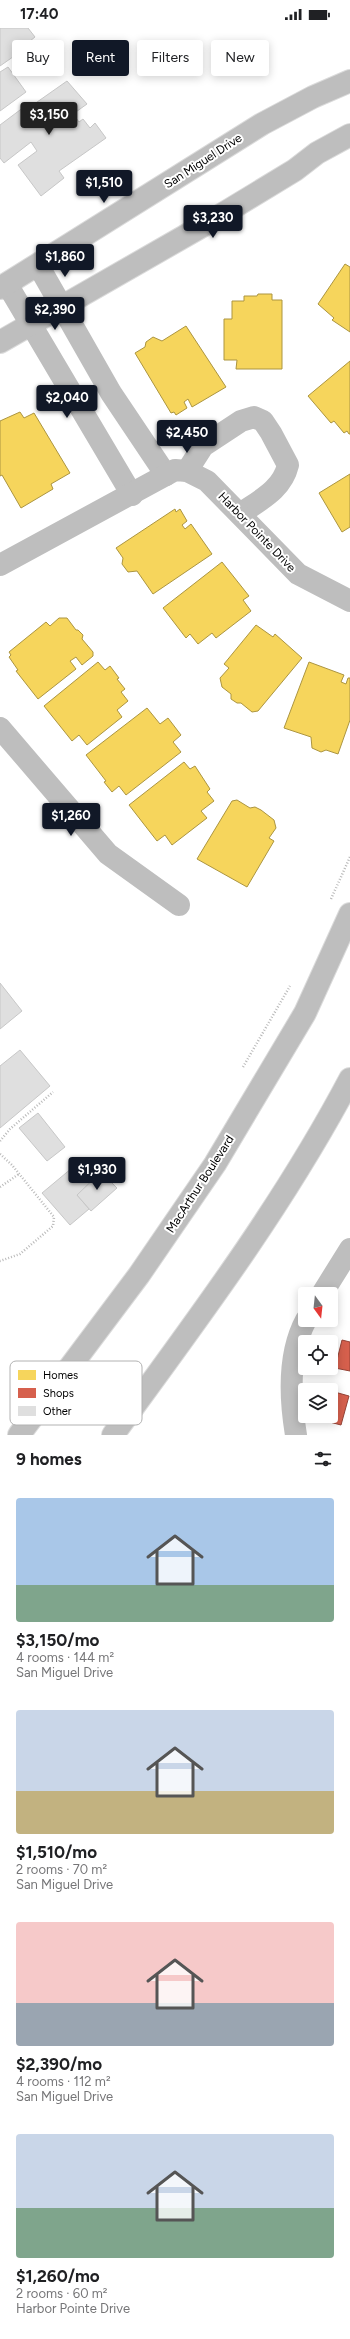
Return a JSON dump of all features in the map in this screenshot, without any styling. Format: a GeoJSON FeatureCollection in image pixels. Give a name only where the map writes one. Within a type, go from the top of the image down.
{"type":"FeatureCollection","features":[{"type":"Feature","properties":{"kind":"main road","name":"San Miguel Drive"},"geometry":{"type":"LineString","coordinates":[[4,286],[159,189],[187,169],[262,124],[313,97],[350,81]]}},
{"type":"Feature","properties":{"kind":"main road"},"geometry":{"type":"LineString","coordinates":[[0,342],[206,224],[295,170],[317,153],[350,135]]}},
{"type":"Feature","properties":{"kind":"main road"},"geometry":{"type":"LineString","coordinates":[[38,264],[111,393],[166,475]]}},
{"type":"Feature","properties":{"kind":"main road"},"geometry":{"type":"LineString","coordinates":[[4,286],[31,325],[132,495]]}},
{"type":"Feature","properties":{"kind":"main road"},"geometry":{"type":"LineString","coordinates":[[0,565],[132,495],[175,470],[187,471],[204,446],[241,421],[254,417],[263,421],[288,465],[285,477],[275,489],[240,514]]}},
{"type":"Feature","properties":{"kind":"main road","name":"Harbor Pointe Drive"},"geometry":{"type":"LineString","coordinates":[[187,471],[207,480],[298,574],[350,601]]}},
{"type":"Feature","properties":{"kind":"main road"},"geometry":{"type":"LineString","coordinates":[[0,728],[108,854],[179,905]]}},
{"type":"Feature","properties":{"kind":"main road","name":"MacArthur Boulevard"},"geometry":{"type":"LineString","coordinates":[[74,1361],[139,1275],[215,1164],[305,1013],[350,914]]}},
{"type":"Feature","properties":{"kind":"main road"},"geometry":{"type":"LineString","coordinates":[[142,1395],[237,1265],[318,1139],[350,1079]]}},
{"type":"Feature","properties":{"kind":"main road"},"geometry":{"type":"LineString","coordinates":[[326,1287],[350,1249]]}},
{"type":"Feature","properties":{"kind":"main road"},"geometry":{"type":"LineString","coordinates":[[296,1435],[293,1418],[294,1357],[296,1342],[303,1327]]}},
{"type":"Feature","properties":{"kind":"main road","name":"MacArthur Boulevard"},"geometry":{"type":"LineString","coordinates":[[19,1435],[26,1425]]}},
{"type":"Feature","properties":{"kind":"main road"},"geometry":{"type":"LineString","coordinates":[[113,1435],[120,1425]]}},
{"type":"Feature","properties":{"kind":"path"},"geometry":{"type":"LineString","coordinates":[[330,901],[350,857]]}},
{"type":"Feature","properties":{"kind":"path"},"geometry":{"type":"LineString","coordinates":[[242,1069],[293,980]]}},
{"type":"Feature","properties":{"kind":"path"},"geometry":{"type":"LineString","coordinates":[[0,1141],[10,1128],[53,1092]]}},
{"type":"Feature","properties":{"kind":"path"},"geometry":{"type":"LineString","coordinates":[[0,1154],[19,1174],[54,1217],[53,1226],[20,1254],[0,1261]]}},
{"type":"Feature","properties":{"kind":"path"},"geometry":{"type":"LineString","coordinates":[[0,1187],[19,1174]]}},
{"type":"Feature","properties":{"kind":"building: Homes"},"geometry":{"type":"Polygon","coordinates":[[[345,264],[350,267],[350,332],[332,320],[334,318],[318,304],[345,264]]]}},
{"type":"Feature","properties":{"kind":"building: Homes"},"geometry":{"type":"Polygon","coordinates":[[[258,294],[272,294],[272,300],[282,300],[282,369],[236,369],[237,360],[224,360],[224,319],[232,319],[232,301],[244,301],[244,296],[257,296],[258,294]]]}},
{"type":"Feature","properties":{"kind":"building: Homes"},"geometry":{"type":"Polygon","coordinates":[[[186,326],[226,387],[192,407],[188,399],[184,402],[187,408],[176,415],[174,412],[171,413],[135,353],[145,347],[146,342],[153,337],[162,341],[186,326]]]}},
{"type":"Feature","properties":{"kind":"building: Homes"},"geometry":{"type":"Polygon","coordinates":[[[350,361],[349,434],[347,431],[344,433],[334,421],[331,423],[308,396],[350,361]]]}},
{"type":"Feature","properties":{"kind":"building: Homes"},"geometry":{"type":"Polygon","coordinates":[[[20,412],[24,418],[34,413],[70,473],[51,484],[53,489],[21,508],[2,475],[0,476],[0,421],[20,412]]]}},
{"type":"Feature","properties":{"kind":"building: Homes"},"geometry":{"type":"Polygon","coordinates":[[[350,474],[350,527],[342,532],[319,493],[350,474]]]}},
{"type":"Feature","properties":{"kind":"building: Homes"},"geometry":{"type":"Polygon","coordinates":[[[175,509],[176,512],[180,509],[187,521],[182,525],[185,529],[191,524],[212,554],[153,594],[137,571],[128,572],[122,564],[123,558],[116,548],[175,509]]]}},
{"type":"Feature","properties":{"kind":"building: Homes"},"geometry":{"type":"Polygon","coordinates":[[[222,562],[249,596],[243,600],[251,611],[216,638],[212,633],[198,644],[190,634],[186,638],[163,608],[222,562]]]}},
{"type":"Feature","properties":{"kind":"building: Homes"},"geometry":{"type":"Polygon","coordinates":[[[59,618],[67,618],[76,630],[83,635],[82,639],[93,652],[93,656],[82,665],[76,657],[70,661],[76,669],[38,699],[16,671],[18,670],[9,657],[11,655],[9,652],[46,622],[50,626],[59,618]]]}},
{"type":"Feature","properties":{"kind":"building: Homes"},"geometry":{"type":"Polygon","coordinates":[[[256,625],[273,637],[275,634],[302,658],[258,711],[252,712],[241,703],[237,703],[231,699],[231,694],[222,687],[220,678],[229,668],[224,664],[256,625]]]}},
{"type":"Feature","properties":{"kind":"building: Homes"},"geometry":{"type":"Polygon","coordinates":[[[98,662],[105,670],[110,666],[119,678],[117,679],[125,689],[121,692],[128,701],[117,710],[122,717],[87,745],[79,735],[72,741],[44,706],[98,662]]]}},
{"type":"Feature","properties":{"kind":"building: Homes"},"geometry":{"type":"Polygon","coordinates":[[[309,662],[344,675],[341,682],[346,684],[348,678],[350,678],[350,720],[338,754],[326,750],[321,752],[312,748],[311,737],[284,728],[309,662]]]}},
{"type":"Feature","properties":{"kind":"building: Homes"},"geometry":{"type":"Polygon","coordinates":[[[147,708],[160,724],[168,718],[181,735],[173,742],[181,752],[126,795],[119,786],[112,792],[104,782],[106,781],[86,755],[147,708]]]}},
{"type":"Feature","properties":{"kind":"building: Homes"},"geometry":{"type":"Polygon","coordinates":[[[184,762],[190,769],[195,766],[210,789],[207,792],[214,801],[201,811],[207,818],[172,845],[165,835],[157,841],[129,805],[184,762]]]}},
{"type":"Feature","properties":{"kind":"building: Homes"},"geometry":{"type":"Polygon","coordinates":[[[237,800],[250,808],[255,807],[261,810],[274,820],[276,828],[269,838],[274,841],[247,887],[197,859],[232,801],[237,800]]]}},
{"type":"Feature","properties":{"kind":"building: Shops"},"geometry":{"type":"Polygon","coordinates":[[[342,1340],[350,1342],[350,1371],[338,1369],[338,1356],[342,1340]]]}},
{"type":"Feature","properties":{"kind":"building: Shops"},"geometry":{"type":"Polygon","coordinates":[[[338,1393],[349,1396],[341,1425],[333,1423],[338,1423],[338,1393]]]}},
{"type":"Feature","properties":{"kind":"building: Other"},"geometry":{"type":"Polygon","coordinates":[[[0,28],[28,28],[35,37],[31,40],[12,40],[12,58],[0,66],[0,28]]]}},
{"type":"Feature","properties":{"kind":"building: Other"},"geometry":{"type":"Polygon","coordinates":[[[8,67],[12,73],[12,76],[14,76],[26,92],[0,111],[0,72],[8,67]]]}},
{"type":"Feature","properties":{"kind":"building: Other"},"geometry":{"type":"Polygon","coordinates":[[[67,81],[87,104],[73,114],[79,122],[83,119],[90,128],[95,123],[106,138],[59,171],[64,178],[41,196],[18,165],[37,151],[31,142],[4,163],[0,158],[0,125],[28,104],[30,107],[67,81]]]}},
{"type":"Feature","properties":{"kind":"building: Other"},"geometry":{"type":"Polygon","coordinates":[[[0,983],[22,1011],[0,1029],[0,983]]]}},
{"type":"Feature","properties":{"kind":"building: Other"},"geometry":{"type":"Polygon","coordinates":[[[20,1050],[50,1086],[0,1128],[0,1066],[20,1050]]]}},
{"type":"Feature","properties":{"kind":"building: Other"},"geometry":{"type":"Polygon","coordinates":[[[38,1113],[65,1147],[47,1161],[19,1128],[38,1113]]]}},
{"type":"Feature","properties":{"kind":"building: Other"},"geometry":{"type":"Polygon","coordinates":[[[78,1163],[93,1180],[77,1195],[89,1209],[70,1225],[42,1193],[78,1163]]]}},
{"type":"Feature","properties":{"kind":"building: Other"},"geometry":{"type":"Polygon","coordinates":[[[101,1172],[117,1188],[91,1211],[77,1195],[101,1172]]]}}]}
